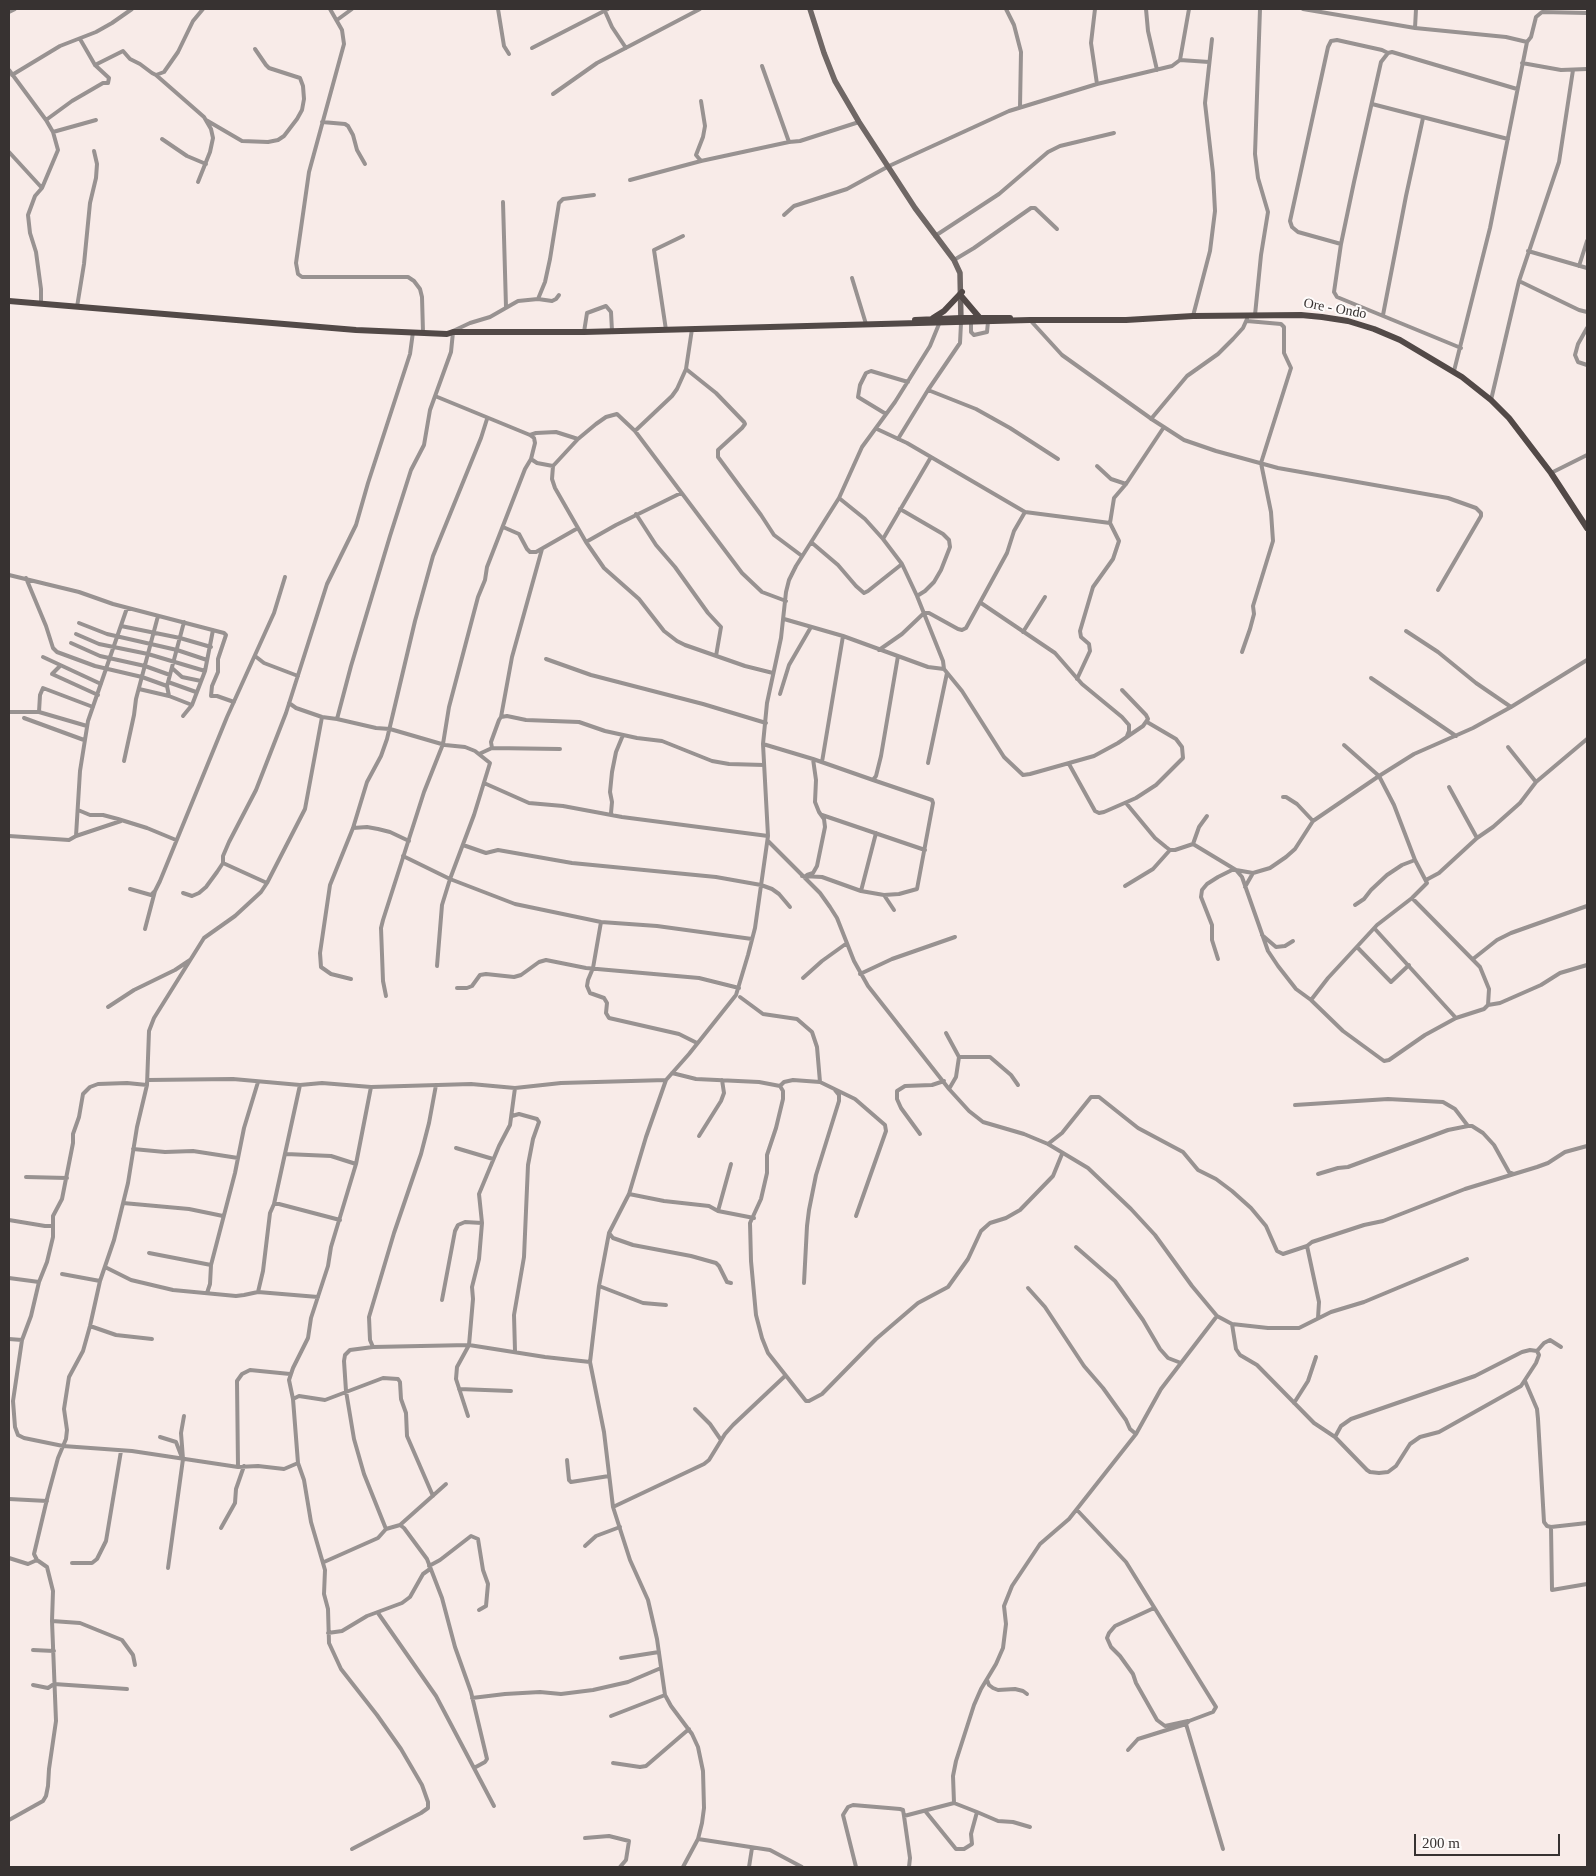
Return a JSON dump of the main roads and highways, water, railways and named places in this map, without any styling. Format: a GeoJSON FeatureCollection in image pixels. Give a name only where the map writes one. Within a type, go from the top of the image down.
{"type":"FeatureCollection","features":[{"type":"Feature","properties":{"kind":"main road"},"geometry":{"type":"LineString","coordinates":[[810,9],[832,72],[858,122],[889,166],[915,208],[954,260],[960,273],[962,295],[961,320]]}},
{"type":"Feature","properties":{"kind":"main road"},"geometry":{"type":"LineString","coordinates":[[962,295],[979,318]]}},
{"type":"Feature","properties":{"kind":"main road"},"geometry":{"type":"LineString","coordinates":[[932,319],[962,295]]}},
{"type":"Feature","properties":{"kind":"main road"},"geometry":{"type":"LineString","coordinates":[[9,300],[356,330],[450,333],[939,324],[979,318],[1015,318],[1026,321]]}},
{"type":"Feature","properties":{"kind":"main road","name":"Ore - Ondo"},"geometry":{"type":"LineString","coordinates":[[1026,321],[1301,315],[1357,324],[1400,340],[1454,371],[1491,400],[1509,418],[1551,473],[1587,528]]}},
{"type":"Feature","properties":{"kind":"main road"},"geometry":{"type":"LineString","coordinates":[[890,324],[898,321],[932,319],[971,322],[1026,321]]}}]}
